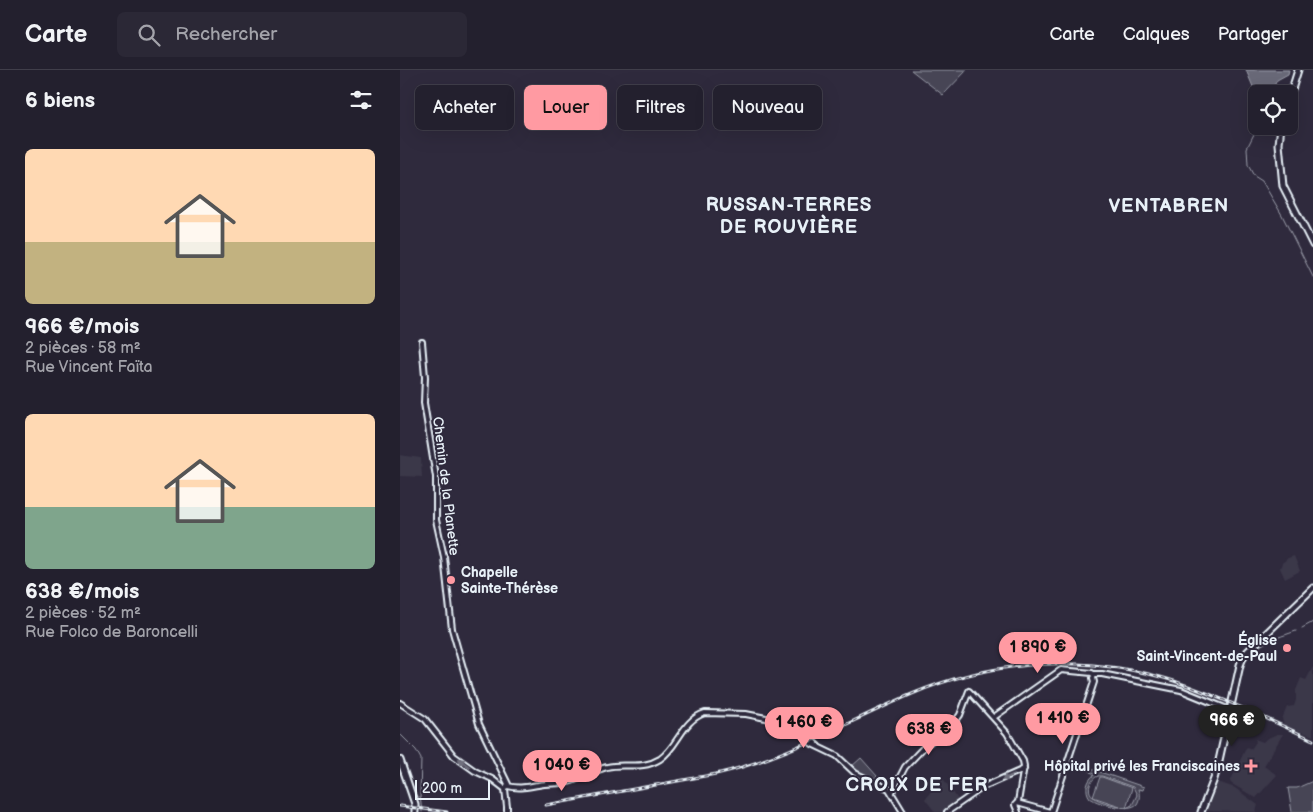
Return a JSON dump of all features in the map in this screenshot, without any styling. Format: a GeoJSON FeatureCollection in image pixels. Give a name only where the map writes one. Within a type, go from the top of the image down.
{"type":"FeatureCollection","features":[{"type":"Feature","properties":{"kind":"main road"},"geometry":{"type":"LineString","coordinates":[[1293,85],[1298,70]]}},
{"type":"Feature","properties":{"kind":"main road"},"geometry":{"type":"LineString","coordinates":[[1280,135],[1279,144],[1283,186],[1313,245]]}},
{"type":"Feature","properties":{"kind":"main road"},"geometry":{"type":"LineString","coordinates":[[1201,812],[1214,779],[1240,665],[1244,655],[1313,588]]}},
{"type":"Feature","properties":{"kind":"main road"},"geometry":{"type":"LineString","coordinates":[[400,760],[416,807],[414,812]]}},
{"type":"Feature","properties":{"kind":"street","name":"Chemin de la Planette"},"geometry":{"type":"LineString","coordinates":[[422,342],[425,377],[424,403],[436,477],[436,520],[444,558],[452,630],[478,724],[506,787],[507,810]]}},
{"type":"Feature","properties":{"kind":"street"},"geometry":{"type":"LineString","coordinates":[[994,717],[1061,670],[1092,676],[1102,674],[1174,689],[1230,710]]}},
{"type":"Feature","properties":{"kind":"street"},"geometry":{"type":"LineString","coordinates":[[1017,803],[1050,812],[1094,682],[1092,676]]}},
{"type":"Feature","properties":{"kind":"street"},"geometry":{"type":"LineString","coordinates":[[893,789],[906,767],[924,747],[954,724],[960,715],[969,691],[994,717],[1010,738],[1023,761],[1024,769],[1017,803],[1018,812]]}},
{"type":"Feature","properties":{"kind":"street"},"geometry":{"type":"LineString","coordinates":[[400,703],[425,719],[454,756],[475,771],[506,787],[524,788],[568,782],[604,768],[617,766],[635,767],[648,764],[659,759],[667,752],[687,726],[703,714],[746,714],[760,716],[786,724],[800,732],[812,744],[837,756],[855,773],[893,789],[904,812]]}},
{"type":"Feature","properties":{"kind":"street"},"geometry":{"type":"LineString","coordinates":[[947,812],[986,786],[1024,769]]}},
{"type":"Feature","properties":{"kind":"shaded area"},"geometry":{"type":"Polygon","coordinates":[[[911,70],[967,70],[943,95],[911,70]]]}},
{"type":"Feature","properties":{"kind":"shaded area"},"geometry":{"type":"Polygon","coordinates":[[[400,455],[421,458],[422,477],[400,476],[400,455]]]}},
{"type":"Feature","properties":{"kind":"shaded area"},"geometry":{"type":"Polygon","coordinates":[[[1294,556],[1300,571],[1285,579],[1280,568],[1282,563],[1294,556]]]}},
{"type":"Feature","properties":{"kind":"shaded area"},"geometry":{"type":"Polygon","coordinates":[[[1313,667],[1313,736],[1284,726],[1282,719],[1287,707],[1294,706],[1296,690],[1301,678],[1306,680],[1313,667]]]}},
{"type":"Feature","properties":{"kind":"shaded area","name":"Hôpital privé les Franciscaines"},"geometry":{"type":"Polygon","coordinates":[[[1277,734],[1283,734],[1264,766],[1277,775],[1256,798],[1230,782],[1246,748],[1251,749],[1256,742],[1255,739],[1263,742],[1277,734]]]}},
{"type":"Feature","properties":{"kind":"shaded area"},"geometry":{"type":"Polygon","coordinates":[[[861,758],[877,776],[874,780],[857,773],[851,767],[861,758]]]}},
{"type":"Feature","properties":{"kind":"shaded area"},"geometry":{"type":"Polygon","coordinates":[[[1091,769],[1144,787],[1143,790],[1138,789],[1139,800],[1137,804],[1127,807],[1132,805],[1137,795],[1133,787],[1102,776],[1093,779],[1089,790],[1091,794],[1093,796],[1100,777],[1132,788],[1126,807],[1107,805],[1090,798],[1087,792],[1087,785],[1095,774],[1090,772],[1091,769]],[[1094,797],[1099,800],[1120,806],[1094,797]]]}},
{"type":"Feature","properties":{"kind":"shaded area"},"geometry":{"type":"Polygon","coordinates":[[[942,777],[959,801],[945,812],[935,812],[925,799],[942,777]]]}},
{"type":"Feature","properties":{"kind":"shaded area"},"geometry":{"type":"Polygon","coordinates":[[[1313,781],[1313,812],[1292,812],[1288,788],[1297,788],[1313,781]]]}},
{"type":"Feature","properties":{"kind":"shaded area"},"geometry":{"type":"Polygon","coordinates":[[[1218,782],[1235,788],[1258,805],[1256,812],[1205,811],[1218,782]]]}},
{"type":"Feature","properties":{"kind":"water"},"geometry":{"type":"Polygon","coordinates":[[[1246,70],[1289,70],[1288,74],[1277,80],[1274,85],[1252,85],[1246,70]]]}},
{"type":"Feature","properties":{"kind":"waterway"},"geometry":{"type":"LineString","coordinates":[[1254,135],[1247,148],[1248,165],[1254,176],[1262,181],[1282,215],[1313,277]]}},
{"type":"Feature","properties":{"kind":"waterway"},"geometry":{"type":"LineString","coordinates":[[1302,628],[1313,622]]}},
{"type":"Feature","properties":{"kind":"waterway"},"geometry":{"type":"LineString","coordinates":[[1245,661],[1261,645],[1296,631]]}},
{"type":"Feature","properties":{"kind":"waterway"},"geometry":{"type":"LineString","coordinates":[[400,734],[416,750],[421,759],[420,796],[422,812]]}},
{"type":"Feature","properties":{"kind":"railway"},"geometry":{"type":"LineString","coordinates":[[546,805],[716,774],[742,767],[792,749],[912,694],[943,682],[976,673],[1042,664],[1075,664],[1142,672],[1192,687],[1262,716],[1313,740]]}},
{"type":"Feature","properties":{"kind":"railway"},"geometry":{"type":"LineString","coordinates":[[400,806],[447,812]]}},
{"type":"Feature","properties":{"kind":"place","name":"Chapelle Sainte-Thérèse"},"geometry":{"type":"Point","coordinates":[451,580]}},
{"type":"Feature","properties":{"kind":"place","name":"Église Saint-Vincent-de-Paul"},"geometry":{"type":"Point","coordinates":[1287,648]}},
{"type":"Feature","properties":{"kind":"place","name":"Hôpital privé les Franciscaines"},"geometry":{"type":"Point","coordinates":[1251,766]}},
{"type":"Feature","properties":{"kind":"district","name":"VENTABREN"},"geometry":{"type":"Point","coordinates":[1169,206]}},
{"type":"Feature","properties":{"kind":"district","name":"RUSSAN-TERRES DE ROUVIÈRE"},"geometry":{"type":"Point","coordinates":[789,216]}},
{"type":"Feature","properties":{"kind":"district","name":"CROIX DE FER"},"geometry":{"type":"Point","coordinates":[917,785]}}]}
